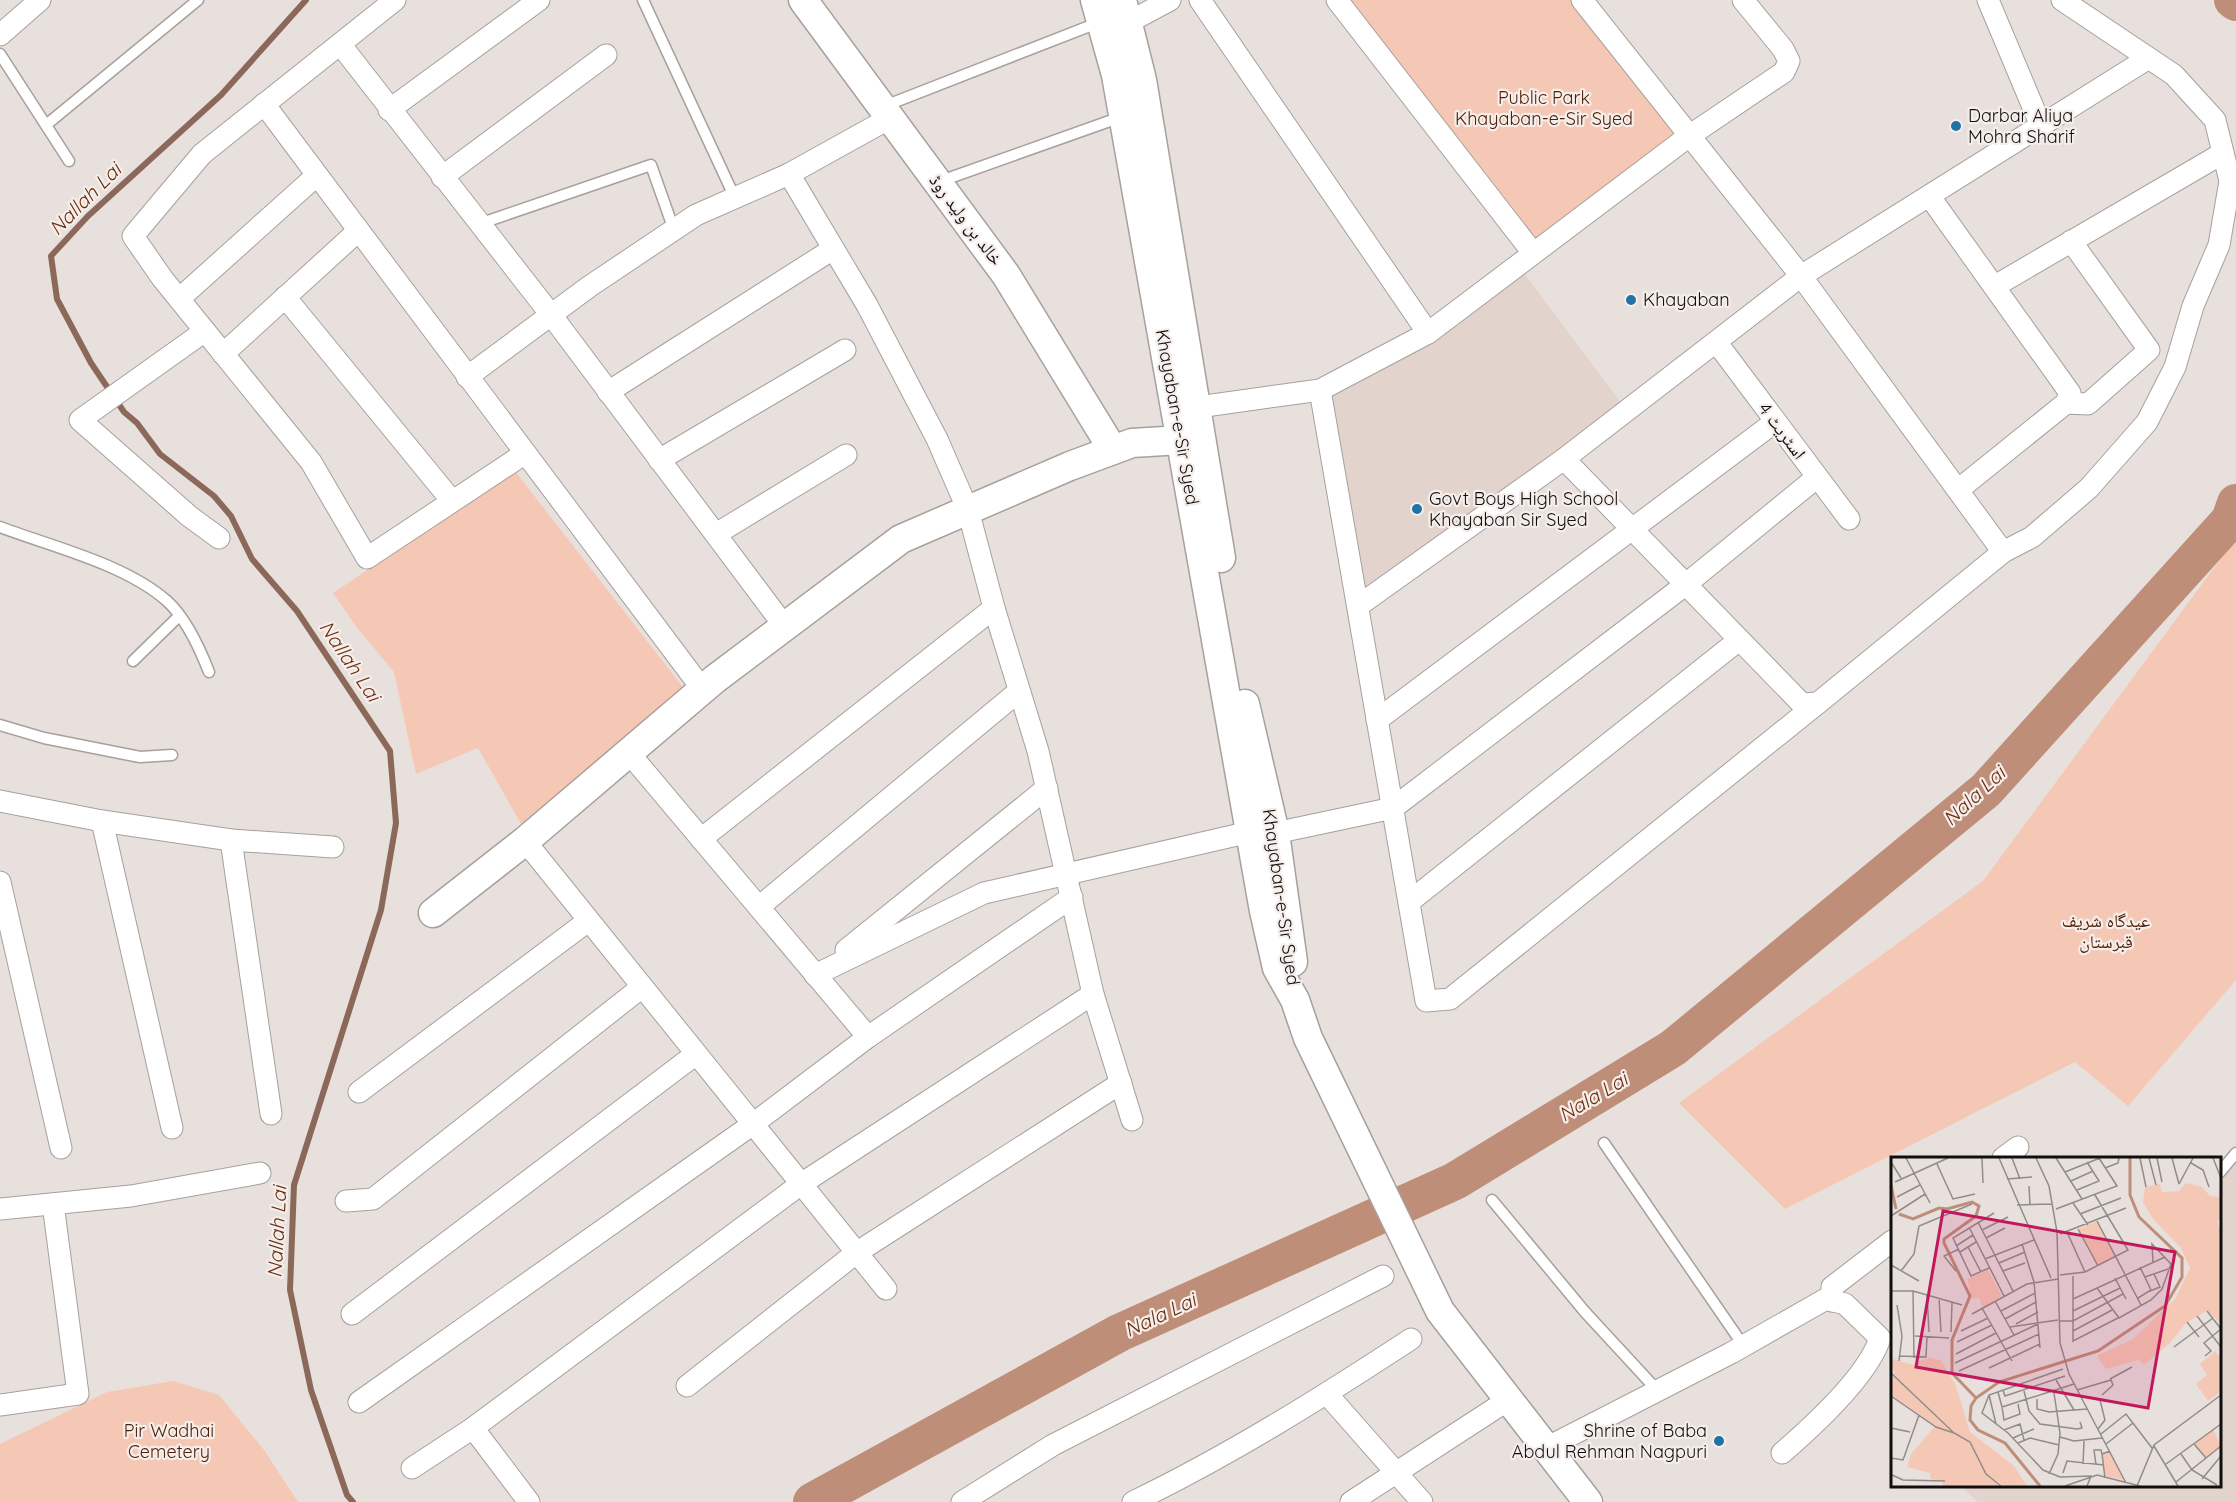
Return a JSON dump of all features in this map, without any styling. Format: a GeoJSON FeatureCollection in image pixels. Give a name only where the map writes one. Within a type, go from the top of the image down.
{"type":"FeatureCollection","features":[{"type":"Feature","properties":{"kind":"main road","name":"خالد بن ولید روڈ"},"geometry":{"type":"LineString","coordinates":[[803,0],[1006,275],[1113,450]]}},
{"type":"Feature","properties":{"kind":"main road","name":"Khayaban-e-Sir Syed"},"geometry":{"type":"LineString","coordinates":[[1112,11],[1116,75],[1180,440],[1262,832]]}},
{"type":"Feature","properties":{"kind":"main road","name":"Khayaban-e-Sir Syed"},"geometry":{"type":"LineString","coordinates":[[1112,11],[1142,80],[1239,674],[1262,832],[1264,911],[1277,968],[1295,1000],[1308,1038],[1440,1311],[1508,1400]]}},
{"type":"Feature","properties":{"kind":"main road"},"geometry":{"type":"LineString","coordinates":[[433,913],[525,842],[703,690],[901,539],[1132,443],[1180,440]]}},
{"type":"Feature","properties":{"kind":"main road"},"geometry":{"type":"LineString","coordinates":[[1508,1400],[1588,1502]]}},
{"type":"Feature","properties":{"kind":"street"},"geometry":{"type":"LineString","coordinates":[[0,35],[40,0]]}},
{"type":"Feature","properties":{"kind":"street"},"geometry":{"type":"LineString","coordinates":[[395,0],[202,154],[133,236],[179,299],[311,462],[367,558],[524,453]]}},
{"type":"Feature","properties":{"kind":"street"},"geometry":{"type":"LineString","coordinates":[[389,110],[539,0]]}},
{"type":"Feature","properties":{"kind":"street"},"geometry":{"type":"LineString","coordinates":[[1112,11],[1170,0]]}},
{"type":"Feature","properties":{"kind":"street"},"geometry":{"type":"LineString","coordinates":[[1200,0],[1428,333]]}},
{"type":"Feature","properties":{"kind":"street"},"geometry":{"type":"LineString","coordinates":[[1337,0],[1533,253]]}},
{"type":"Feature","properties":{"kind":"street"},"geometry":{"type":"LineString","coordinates":[[1582,0],[1801,276],[2003,552]]}},
{"type":"Feature","properties":{"kind":"street"},"geometry":{"type":"LineString","coordinates":[[1197,407],[1320,390],[1428,333],[1689,136],[1785,72],[1789,62],[1783,49],[1743,0]]}},
{"type":"Feature","properties":{"kind":"street"},"geometry":{"type":"LineString","coordinates":[[1988,0],[2041,126]]}},
{"type":"Feature","properties":{"kind":"street"},"geometry":{"type":"LineString","coordinates":[[1320,390],[1426,1001],[1450,999],[1818,704],[2003,552],[2032,537],[2089,488],[2147,423],[2175,367],[2193,306],[2219,245],[2230,181],[2215,120],[2174,75],[2062,0]]}},
{"type":"Feature","properties":{"kind":"street"},"geometry":{"type":"LineString","coordinates":[[340,44],[389,110],[552,316],[785,627]]}},
{"type":"Feature","properties":{"kind":"street"},"geometry":{"type":"LineString","coordinates":[[442,177],[606,55]]}},
{"type":"Feature","properties":{"kind":"street"},"geometry":{"type":"LineString","coordinates":[[1358,606],[1564,459],[1801,276],[2147,59]]}},
{"type":"Feature","properties":{"kind":"street"},"geometry":{"type":"LineString","coordinates":[[264,104],[703,690]]}},
{"type":"Feature","properties":{"kind":"street"},"geometry":{"type":"LineString","coordinates":[[467,376],[696,215],[789,174],[886,113]]}},
{"type":"Feature","properties":{"kind":"street"},"geometry":{"type":"LineString","coordinates":[[1995,286],[2223,153]]}},
{"type":"Feature","properties":{"kind":"street"},"geometry":{"type":"LineString","coordinates":[[789,174],[867,305],[937,439],[968,510],[993,608],[1047,788],[1093,994],[1132,1120]]}},
{"type":"Feature","properties":{"kind":"street"},"geometry":{"type":"LineString","coordinates":[[179,299],[316,176]]}},
{"type":"Feature","properties":{"kind":"street"},"geometry":{"type":"LineString","coordinates":[[1930,197],[2070,393],[2066,403],[1958,490]]}},
{"type":"Feature","properties":{"kind":"street"},"geometry":{"type":"LineString","coordinates":[[223,354],[358,231]]}},
{"type":"Feature","properties":{"kind":"street"},"geometry":{"type":"LineString","coordinates":[[2066,403],[2088,404],[2149,350],[2072,241]]}},
{"type":"Feature","properties":{"kind":"street"},"geometry":{"type":"LineString","coordinates":[[608,392],[833,249]]}},
{"type":"Feature","properties":{"kind":"street"},"geometry":{"type":"LineString","coordinates":[[285,297],[452,501]]}},
{"type":"Feature","properties":{"kind":"street"},"geometry":{"type":"LineString","coordinates":[[205,331],[80,420],[189,516],[219,538]]}},
{"type":"Feature","properties":{"kind":"street","name":"اسٹریٹ 4"},"geometry":{"type":"LineString","coordinates":[[1717,343],[1816,478],[1849,519]]}},
{"type":"Feature","properties":{"kind":"street"},"geometry":{"type":"LineString","coordinates":[[659,460],[845,350]]}},
{"type":"Feature","properties":{"kind":"street"},"geometry":{"type":"LineString","coordinates":[[1377,720],[1775,422]]}},
{"type":"Feature","properties":{"kind":"street"},"geometry":{"type":"LineString","coordinates":[[716,534],[846,455]]}},
{"type":"Feature","properties":{"kind":"street"},"geometry":{"type":"LineString","coordinates":[[1564,459],[1802,704],[1818,704]]}},
{"type":"Feature","properties":{"kind":"street"},"geometry":{"type":"LineString","coordinates":[[815,975],[984,893],[1262,832],[1393,808],[1685,585],[1816,478]]}},
{"type":"Feature","properties":{"kind":"street"},"geometry":{"type":"LineString","coordinates":[[701,839],[993,608]]}},
{"type":"Feature","properties":{"kind":"street"},"geometry":{"type":"LineString","coordinates":[[1409,902],[1739,640]]}},
{"type":"Feature","properties":{"kind":"street"},"geometry":{"type":"LineString","coordinates":[[759,907],[1019,691]]}},
{"type":"Feature","properties":{"kind":"street"},"geometry":{"type":"LineString","coordinates":[[629,753],[868,1037]]}},
{"type":"Feature","properties":{"kind":"street"},"geometry":{"type":"LineString","coordinates":[[815,975],[1047,788]]}},
{"type":"Feature","properties":{"kind":"street"},"geometry":{"type":"LineString","coordinates":[[0,801],[102,821],[231,840],[333,847]]}},
{"type":"Feature","properties":{"kind":"street"},"geometry":{"type":"LineString","coordinates":[[102,821],[172,1128]]}},
{"type":"Feature","properties":{"kind":"street"},"geometry":{"type":"LineString","coordinates":[[231,840],[270,1114]]}},
{"type":"Feature","properties":{"kind":"street"},"geometry":{"type":"LineString","coordinates":[[525,842],[886,1289]]}},
{"type":"Feature","properties":{"kind":"street"},"geometry":{"type":"LineString","coordinates":[[0,882],[61,1148]]}},
{"type":"Feature","properties":{"kind":"street"},"geometry":{"type":"LineString","coordinates":[[359,1402],[753,1124],[868,1037],[1072,897]]}},
{"type":"Feature","properties":{"kind":"street"},"geometry":{"type":"LineString","coordinates":[[359,1092],[588,921]]}},
{"type":"Feature","properties":{"kind":"street"},"geometry":{"type":"LineString","coordinates":[[346,1201],[373,1199],[642,987]]}},
{"type":"Feature","properties":{"kind":"street"},"geometry":{"type":"LineString","coordinates":[[412,1468],[473,1428],[801,1184],[1093,994]]}},
{"type":"Feature","properties":{"kind":"street"},"geometry":{"type":"LineString","coordinates":[[352,1314],[696,1054]]}},
{"type":"Feature","properties":{"kind":"street"},"geometry":{"type":"LineString","coordinates":[[687,1386],[856,1253],[1121,1083]]}},
{"type":"Feature","properties":{"kind":"street"},"geometry":{"type":"LineString","coordinates":[[0,1209],[132,1196],[260,1173]]}},
{"type":"Feature","properties":{"kind":"street"},"geometry":{"type":"LineString","coordinates":[[0,1405],[78,1394],[53,1204]]}},
{"type":"Feature","properties":{"kind":"street"},"geometry":{"type":"LineString","coordinates":[[1832,1301],[1832,1287],[1891,1243]]}},
{"type":"Feature","properties":{"kind":"street"},"geometry":{"type":"LineString","coordinates":[[962,1502],[1053,1445],[1383,1276]]}},
{"type":"Feature","properties":{"kind":"street"},"geometry":{"type":"LineString","coordinates":[[1546,1448],[1826,1299],[1845,1304],[1880,1338],[1877,1348],[1821,1419],[1782,1453]]}},
{"type":"Feature","properties":{"kind":"street"},"geometry":{"type":"LineString","coordinates":[[1133,1502],[1193,1473],[1327,1394],[1411,1339]]}},
{"type":"Feature","properties":{"kind":"street"},"geometry":{"type":"LineString","coordinates":[[1327,1394],[1422,1502]]}},
{"type":"Feature","properties":{"kind":"street"},"geometry":{"type":"LineString","coordinates":[[1351,1502],[1508,1400]]}},
{"type":"Feature","properties":{"kind":"street"},"geometry":{"type":"LineString","coordinates":[[473,1428],[529,1502]]}},
{"type":"Feature","properties":{"kind":"lane"},"geometry":{"type":"LineString","coordinates":[[46,125],[198,0]]}},
{"type":"Feature","properties":{"kind":"lane"},"geometry":{"type":"LineString","coordinates":[[643,0],[735,198]]}},
{"type":"Feature","properties":{"kind":"lane"},"geometry":{"type":"LineString","coordinates":[[886,113],[1112,11]]}},
{"type":"Feature","properties":{"kind":"lane"},"geometry":{"type":"LineString","coordinates":[[0,54],[69,161]]}},
{"type":"Feature","properties":{"kind":"lane"},"geometry":{"type":"LineString","coordinates":[[938,182],[1123,116]]}},
{"type":"Feature","properties":{"kind":"lane"},"geometry":{"type":"LineString","coordinates":[[479,224],[651,165],[674,230]]}},
{"type":"Feature","properties":{"kind":"lane"},"geometry":{"type":"LineString","coordinates":[[0,527],[123,573],[168,602],[179,616],[209,672]]}},
{"type":"Feature","properties":{"kind":"lane"},"geometry":{"type":"LineString","coordinates":[[133,661],[179,616]]}},
{"type":"Feature","properties":{"kind":"lane"},"geometry":{"type":"LineString","coordinates":[[0,725],[44,738],[140,757],[172,755]]}},
{"type":"Feature","properties":{"kind":"lane"},"geometry":{"type":"LineString","coordinates":[[1604,1143],[1743,1345]]}},
{"type":"Feature","properties":{"kind":"lane"},"geometry":{"type":"LineString","coordinates":[[2221,1171],[2236,1154]]}},
{"type":"Feature","properties":{"kind":"lane"},"geometry":{"type":"LineString","coordinates":[[1492,1200],[1586,1312],[1657,1390]]}},
{"type":"Feature","properties":{"kind":"shaded area","name":"Govt Boys High School Khayaban Sir Syed"},"geometry":{"type":"Polygon","coordinates":[[[1518,265],[1627,411],[1358,606],[1320,390],[1518,265]]]}},
{"type":"Feature","properties":{"kind":"shaded area"},"geometry":{"type":"Polygon","coordinates":[[[2236,1146],[2236,1502],[1978,1502],[1962,1487],[2221,1487],[2221,1163],[2236,1146]]]}},
{"type":"Feature","properties":{"kind":"green space","name":"Public Park Khayaban-e-Sir Syed"},"geometry":{"type":"Polygon","coordinates":[[[1337,0],[1582,0],[1689,136],[1533,253],[1337,0]]]}},
{"type":"Feature","properties":{"kind":"green space"},"geometry":{"type":"Polygon","coordinates":[[[515,471],[692,699],[529,838],[478,748],[416,774],[394,672],[358,629],[333,593],[515,471]]]}},
{"type":"Feature","properties":{"kind":"green space","name":"عیدگاہ شریف قبرستان"},"geometry":{"type":"Polygon","coordinates":[[[2236,538],[2236,980],[2128,1106],[2075,1062],[1785,1209],[1679,1103],[1983,881],[2236,538]]]}},
{"type":"Feature","properties":{"kind":"green space","name":"Pir Wadhai Cemetery"},"geometry":{"type":"Polygon","coordinates":[[[173,1381],[219,1395],[264,1450],[298,1502],[0,1502],[0,1444],[107,1392],[173,1381]]]}},
{"type":"Feature","properties":{"kind":"waterway","name":"Nallah Lai"},"geometry":{"type":"LineString","coordinates":[[306,0],[221,95],[88,216],[51,256],[57,299],[91,363],[124,412],[137,423],[160,454],[214,496],[231,516],[252,559],[297,611],[390,751],[396,823],[381,910],[294,1185],[290,1290],[311,1390],[347,1495],[353,1502]]}},
{"type":"Feature","properties":{"kind":"waterway","name":"Nala Lai"},"geometry":{"type":"LineString","coordinates":[[812,1502],[1119,1333],[1455,1181],[1673,1048],[1986,790],[2230,520],[2236,503]]}},
{"type":"Feature","properties":{"kind":"place","name":"Darbar Aliya Mohra Sharif"},"geometry":{"type":"Point","coordinates":[1956,126]}},
{"type":"Feature","properties":{"kind":"place","name":"Khayaban"},"geometry":{"type":"Point","coordinates":[1631,300]}},
{"type":"Feature","properties":{"kind":"place","name":"Govt Boys High School Khayaban Sir Syed"},"geometry":{"type":"Point","coordinates":[1417,509]}},
{"type":"Feature","properties":{"kind":"place","name":"Shrine of Baba Abdul Rehman Nagpuri"},"geometry":{"type":"Point","coordinates":[1719,1441]}}]}
